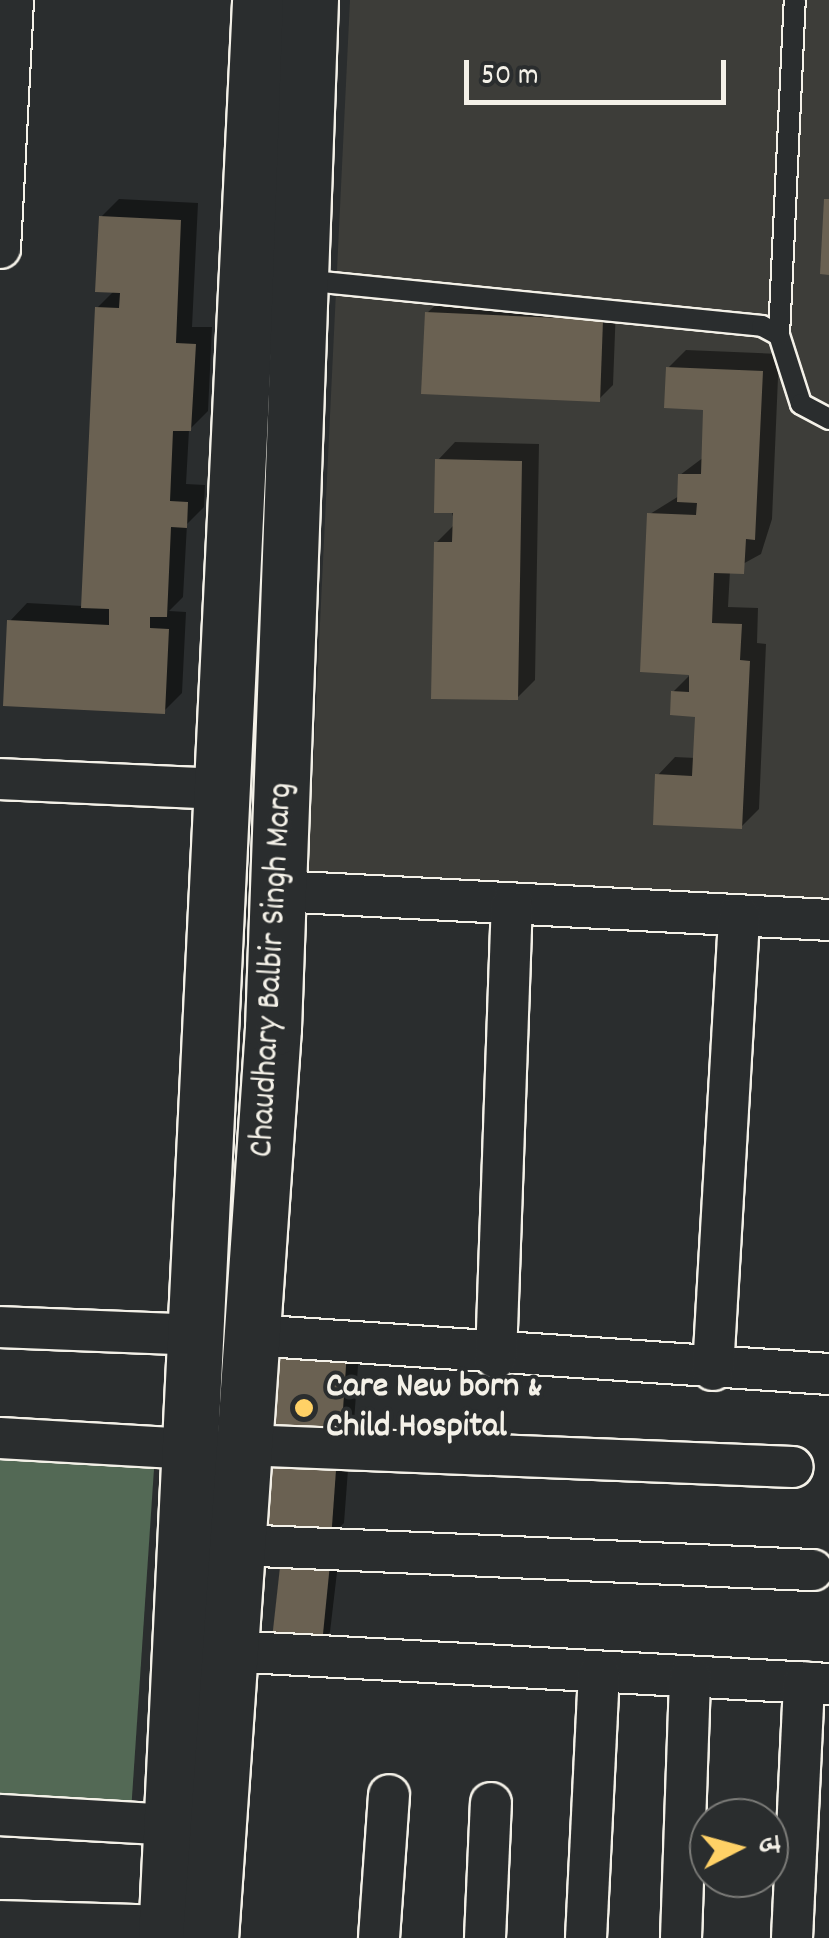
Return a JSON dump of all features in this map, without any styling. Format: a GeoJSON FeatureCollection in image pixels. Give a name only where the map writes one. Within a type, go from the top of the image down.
{"type":"FeatureCollection","features":[{"type":"Feature","properties":{"kind":"street"},"geometry":{"type":"LineString","coordinates":[[0,248],[14,0]]}},
{"type":"Feature","properties":{"kind":"street","name":"Chaudhary Balbir Singh Marg"},"geometry":{"type":"LineString","coordinates":[[225,1335],[224,789],[260,0]]}},
{"type":"Feature","properties":{"kind":"street","name":"Chaudhary Balbir Singh Marg"},"geometry":{"type":"LineString","coordinates":[[181,1934],[173,1825],[218,1447],[225,1335],[278,892],[310,0]]}},
{"type":"Feature","properties":{"kind":"street"},"geometry":{"type":"LineString","coordinates":[[0,779],[224,789]]}},
{"type":"Feature","properties":{"kind":"street"},"geometry":{"type":"LineString","coordinates":[[278,892],[829,920]]}},
{"type":"Feature","properties":{"kind":"street"},"geometry":{"type":"LineString","coordinates":[[496,1358],[512,904]]}},
{"type":"Feature","properties":{"kind":"street"},"geometry":{"type":"LineString","coordinates":[[712,1370],[739,916]]}},
{"type":"Feature","properties":{"kind":"street"},"geometry":{"type":"LineString","coordinates":[[0,1326],[225,1335],[496,1358],[829,1374]]}},
{"type":"Feature","properties":{"kind":"street"},"geometry":{"type":"LineString","coordinates":[[0,1438],[793,1467]]}},
{"type":"Feature","properties":{"kind":"street","name":"Chaudhary Balbir Singh Marg"},"geometry":{"type":"LineString","coordinates":[[181,1934],[228,1651],[236,1545],[218,1447]]}},
{"type":"Feature","properties":{"kind":"street"},"geometry":{"type":"LineString","coordinates":[[236,1545],[812,1570]]}},
{"type":"Feature","properties":{"kind":"street"},"geometry":{"type":"LineString","coordinates":[[228,1651],[816,1683],[792,1938]]}},
{"type":"Feature","properties":{"kind":"street"},"geometry":{"type":"LineString","coordinates":[[586,1938],[599,1673]]}},
{"type":"Feature","properties":{"kind":"street"},"geometry":{"type":"LineString","coordinates":[[681,1938],[690,1677]]}},
{"type":"Feature","properties":{"kind":"street"},"geometry":{"type":"LineString","coordinates":[[379,1938],[389,1795]]}},
{"type":"Feature","properties":{"kind":"street"},"geometry":{"type":"LineString","coordinates":[[484,1938],[491,1803]]}},
{"type":"Feature","properties":{"kind":"street"},"geometry":{"type":"LineString","coordinates":[[0,1815],[173,1825]]}},
{"type":"Feature","properties":{"kind":"street"},"geometry":{"type":"LineString","coordinates":[[0,1920],[181,1934]]}},
{"type":"Feature","properties":{"kind":"lane"},"geometry":{"type":"LineString","coordinates":[[796,0],[779,336],[802,404],[829,419]]}},
{"type":"Feature","properties":{"kind":"lane"},"geometry":{"type":"LineString","coordinates":[[300,280],[733,320],[779,336]]}},
{"type":"Feature","properties":{"kind":"shaded area"},"geometry":{"type":"Polygon","coordinates":[[[350,0],[829,0],[829,899],[308,873],[350,0]]]}},
{"type":"Feature","properties":{"kind":"green space"},"geometry":{"type":"Polygon","coordinates":[[[0,1430],[156,1439],[131,1812],[0,1804],[0,1430]]]}},
{"type":"Feature","properties":{"kind":"building"},"geometry":{"type":"Polygon","coordinates":[[[824,199],[829,199],[829,275],[820,274],[824,199]]]}},
{"type":"Feature","properties":{"kind":"building"},"geometry":{"type":"Polygon","coordinates":[[[99,216],[181,220],[176,343],[196,344],[191,431],[173,431],[170,501],[188,502],[187,528],[171,527],[167,617],[150,617],[150,628],[169,629],[165,714],[3,706],[7,620],[109,625],[109,609],[81,608],[95,307],[119,308],[120,293],[95,292],[99,216]]]}},
{"type":"Feature","properties":{"kind":"building"},"geometry":{"type":"Polygon","coordinates":[[[425,312],[603,320],[600,402],[421,394],[425,312]]]}},
{"type":"Feature","properties":{"kind":"building"},"geometry":{"type":"Polygon","coordinates":[[[666,367],[763,371],[755,540],[746,539],[744,574],[714,573],[712,623],[742,624],[740,660],[750,661],[742,829],[653,825],[655,774],[692,776],[695,717],[670,715],[671,691],[689,692],[689,675],[640,672],[647,513],[696,515],[697,503],[677,502],[678,474],[701,474],[703,410],[664,408],[666,367]]]}},
{"type":"Feature","properties":{"kind":"building"},"geometry":{"type":"Polygon","coordinates":[[[435,459],[522,461],[518,700],[431,699],[434,542],[452,542],[453,513],[434,513],[435,459]]]}},
{"type":"Feature","properties":{"kind":"building"},"geometry":{"type":"Polygon","coordinates":[[[281,1347],[347,1352],[341,1438],[275,1433],[281,1347]]]}},
{"type":"Feature","properties":{"kind":"building"},"geometry":{"type":"Polygon","coordinates":[[[269,1451],[337,1456],[331,1540],[263,1535],[269,1451]]]}},
{"type":"Feature","properties":{"kind":"building"},"geometry":{"type":"Polygon","coordinates":[[[281,1558],[330,1564],[322,1644],[272,1639],[281,1558]]]}},
{"type":"Feature","properties":{"kind":"place","name":"Care New born & Child Hospital"},"geometry":{"type":"Point","coordinates":[304,1408]}}]}
